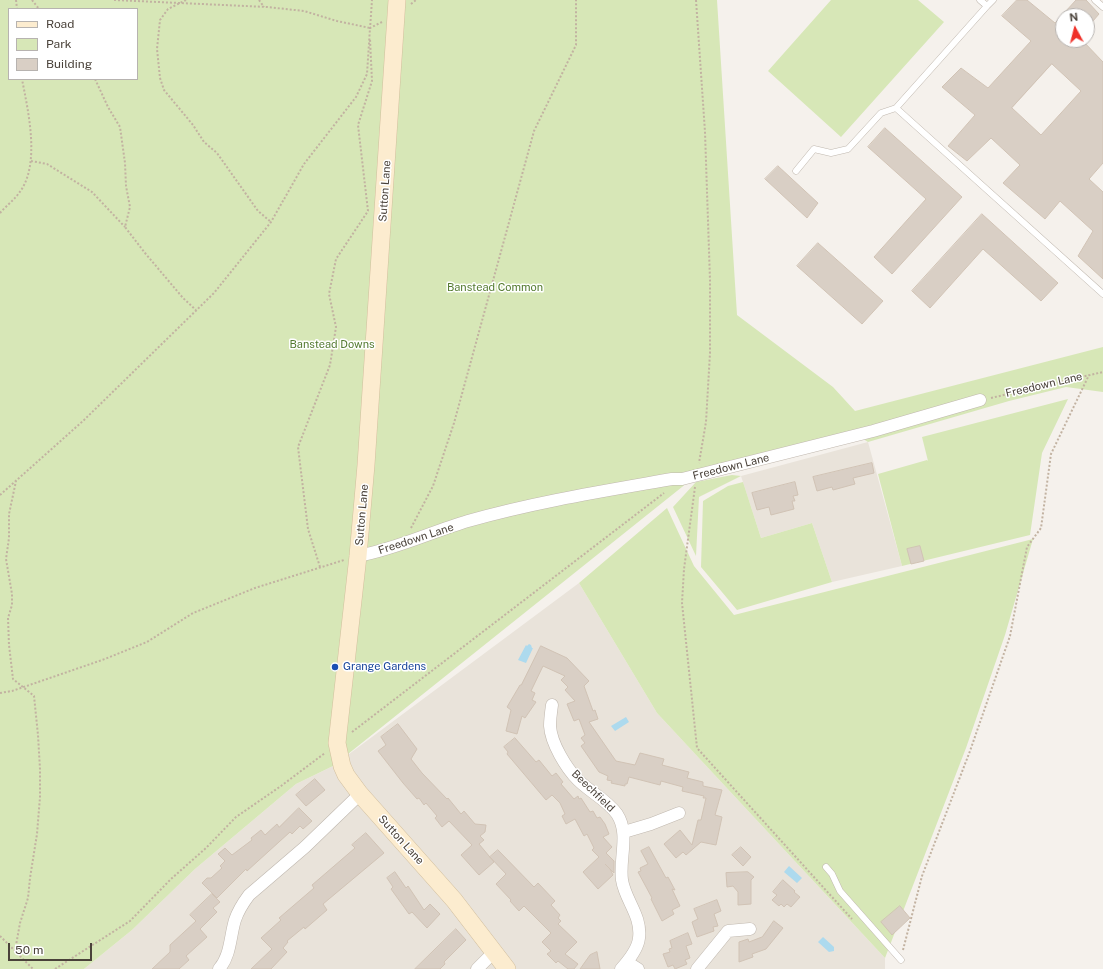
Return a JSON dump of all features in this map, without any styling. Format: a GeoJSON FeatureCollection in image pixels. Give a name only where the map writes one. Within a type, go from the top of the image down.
{"type":"FeatureCollection","features":[{"type":"Feature","properties":{"kind":"main road","name":"Sutton Lane"},"geometry":{"type":"LineString","coordinates":[[396,8],[366,465],[358,556],[337,744],[342,766],[346,775],[360,794],[454,900],[507,969]]}},
{"type":"Feature","properties":{"kind":"street","name":"Freedown Lane"},"geometry":{"type":"LineString","coordinates":[[358,556],[380,552],[468,521],[542,502],[672,478],[682,479],[873,431],[980,400]]}},
{"type":"Feature","properties":{"kind":"street","name":"Beechfield"},"geometry":{"type":"LineString","coordinates":[[552,705],[550,728],[554,743],[562,758],[578,780],[612,808],[617,815],[624,832],[621,872],[623,883],[638,918],[640,928],[639,939],[635,950],[624,965]]}},
{"type":"Feature","properties":{"kind":"street"},"geometry":{"type":"LineString","coordinates":[[220,969],[225,961],[235,921],[242,904],[249,895],[305,847],[360,794]]}},
{"type":"Feature","properties":{"kind":"street"},"geometry":{"type":"LineString","coordinates":[[624,832],[651,824],[679,813]]}},
{"type":"Feature","properties":{"kind":"street"},"geometry":{"type":"LineString","coordinates":[[697,969],[728,931],[750,929]]}},
{"type":"Feature","properties":{"kind":"street"},"geometry":{"type":"LineString","coordinates":[[477,969],[494,952]]}},
{"type":"Feature","properties":{"kind":"street"},"geometry":{"type":"LineString","coordinates":[[624,965],[638,969]]}},
{"type":"Feature","properties":{"kind":"lane"},"geometry":{"type":"LineString","coordinates":[[980,0],[986,6]]}},
{"type":"Feature","properties":{"kind":"lane"},"geometry":{"type":"LineString","coordinates":[[796,171],[814,149],[831,153],[848,149],[881,113],[896,108],[993,0]]}},
{"type":"Feature","properties":{"kind":"lane"},"geometry":{"type":"LineString","coordinates":[[1095,0],[1103,7]]}},
{"type":"Feature","properties":{"kind":"lane"},"geometry":{"type":"LineString","coordinates":[[896,108],[1103,294]]}},
{"type":"Feature","properties":{"kind":"lane"},"geometry":{"type":"LineString","coordinates":[[826,867],[832,874],[836,886],[840,891],[901,960]]}},
{"type":"Feature","properties":{"kind":"path"},"geometry":{"type":"LineString","coordinates":[[32,0],[38,8]]}},
{"type":"Feature","properties":{"kind":"path"},"geometry":{"type":"LineString","coordinates":[[114,0],[264,7],[304,11],[337,21],[370,28],[396,8],[416,0]]}},
{"type":"Feature","properties":{"kind":"path"},"geometry":{"type":"LineString","coordinates":[[186,0],[177,3],[168,9],[160,20],[158,49],[160,78],[164,90],[193,125],[204,142],[217,152],[258,211],[271,222]]}},
{"type":"Feature","properties":{"kind":"path"},"geometry":{"type":"LineString","coordinates":[[259,0],[264,7]]}},
{"type":"Feature","properties":{"kind":"path"},"geometry":{"type":"LineString","coordinates":[[0,495],[83,421],[214,293],[271,222],[304,164],[356,97],[367,74],[372,0]]}},
{"type":"Feature","properties":{"kind":"path"},"geometry":{"type":"LineString","coordinates":[[403,544],[433,486],[454,423],[534,131],[576,45],[576,0]]}},
{"type":"Feature","properties":{"kind":"path"},"geometry":{"type":"LineString","coordinates":[[696,0],[705,132],[710,280],[710,353],[706,422],[684,569],[682,603],[697,748],[855,923]]}},
{"type":"Feature","properties":{"kind":"path"},"geometry":{"type":"LineString","coordinates":[[320,567],[308,529],[298,447],[330,365],[336,327],[330,294],[336,259],[368,211],[358,125],[372,81],[370,28]]}},
{"type":"Feature","properties":{"kind":"path"},"geometry":{"type":"LineString","coordinates":[[0,213],[20,192],[27,178],[31,161],[30,117],[22,80]]}},
{"type":"Feature","properties":{"kind":"path"},"geometry":{"type":"LineString","coordinates":[[95,80],[108,107],[120,127],[125,164],[126,186],[130,207],[125,227]]}},
{"type":"Feature","properties":{"kind":"path"},"geometry":{"type":"LineString","coordinates":[[31,161],[47,164],[92,192],[125,227],[183,298],[196,310]]}},
{"type":"Feature","properties":{"kind":"path","name":"Freedown Lane"},"geometry":{"type":"LineString","coordinates":[[980,400],[1103,372]]}},
{"type":"Feature","properties":{"kind":"path"},"geometry":{"type":"LineString","coordinates":[[901,960],[922,876],[970,751],[1010,636],[1027,547],[1041,528],[1051,454],[1089,375]]}},
{"type":"Feature","properties":{"kind":"path"},"geometry":{"type":"LineString","coordinates":[[55,969],[130,921],[236,817],[281,786],[337,744],[682,479]]}},
{"type":"Feature","properties":{"kind":"path"},"geometry":{"type":"LineString","coordinates":[[15,951],[20,923],[28,898],[37,834],[40,797],[38,735],[34,696],[13,679],[9,645],[8,618],[12,600],[6,559],[10,514],[16,480]]}},
{"type":"Feature","properties":{"kind":"path"},"geometry":{"type":"LineString","coordinates":[[0,694],[23,688],[147,642],[193,613],[256,588],[358,556]]}},
{"type":"Feature","properties":{"kind":"path"},"geometry":{"type":"LineString","coordinates":[[0,936],[33,969]]}},
{"type":"Feature","properties":{"kind":"shaded area"},"geometry":{"type":"Polygon","coordinates":[[[868,442],[902,566],[832,582],[812,523],[761,538],[741,476],[868,442]]]}},
{"type":"Feature","properties":{"kind":"shaded area"},"geometry":{"type":"Polygon","coordinates":[[[579,583],[657,713],[885,958],[885,969],[84,969],[132,930],[195,869],[296,784],[333,766],[579,583]]]}},
{"type":"Feature","properties":{"kind":"green space","name":"Banstead Downs"},"geometry":{"type":"Polygon","coordinates":[[[0,0],[717,0],[737,315],[833,387],[855,411],[1103,347],[1103,392],[1066,387],[1009,401],[868,442],[857,435],[697,475],[333,766],[296,784],[195,869],[132,930],[84,969],[0,969],[0,0]]]}},
{"type":"Feature","properties":{"kind":"green space"},"geometry":{"type":"Polygon","coordinates":[[[831,0],[918,0],[944,22],[841,137],[768,71],[831,0]]]}},
{"type":"Feature","properties":{"kind":"green space"},"geometry":{"type":"Polygon","coordinates":[[[1068,399],[1042,453],[1030,535],[902,566],[878,474],[927,460],[928,461],[922,437],[1068,399]]]}},
{"type":"Feature","properties":{"kind":"green space"},"geometry":{"type":"Polygon","coordinates":[[[732,475],[741,476],[699,497],[696,556],[673,507],[696,482],[732,475]]]}},
{"type":"Feature","properties":{"kind":"green space"},"geometry":{"type":"Polygon","coordinates":[[[743,482],[761,538],[812,523],[832,582],[737,610],[701,567],[703,501],[728,486],[743,482]]]}},
{"type":"Feature","properties":{"kind":"green space"},"geometry":{"type":"Polygon","coordinates":[[[667,508],[694,566],[734,615],[1033,539],[1005,635],[966,748],[885,958],[657,713],[579,583],[667,508]]]}},
{"type":"Feature","properties":{"kind":"water"},"geometry":{"type":"Polygon","coordinates":[[[529,644],[533,648],[526,663],[518,660],[526,645],[527,646],[529,644]]]}},
{"type":"Feature","properties":{"kind":"water"},"geometry":{"type":"Polygon","coordinates":[[[626,717],[629,722],[615,731],[611,726],[626,717]]]}},
{"type":"Feature","properties":{"kind":"water"},"geometry":{"type":"Polygon","coordinates":[[[789,866],[802,878],[797,883],[784,872],[789,866]]]}},
{"type":"Feature","properties":{"kind":"water"},"geometry":{"type":"Polygon","coordinates":[[[823,937],[834,947],[834,951],[829,952],[818,942],[823,937]]]}},
{"type":"Feature","properties":{"kind":"building"},"geometry":{"type":"Polygon","coordinates":[[[1017,0],[1027,0],[1055,23],[1055,48],[1090,48],[1103,62],[1103,163],[1089,179],[1103,192],[1103,279],[1078,256],[1093,231],[1060,201],[1045,219],[1003,183],[1020,165],[991,138],[967,161],[948,146],[975,115],[942,87],[961,68],[988,88],[1031,41],[1002,16],[1017,0]],[[1052,64],[1012,108],[1041,135],[1081,91],[1052,64]]]}},
{"type":"Feature","properties":{"kind":"building"},"geometry":{"type":"Polygon","coordinates":[[[1076,0],[1086,0],[1093,8],[1069,8],[1076,0]]]}},
{"type":"Feature","properties":{"kind":"building"},"geometry":{"type":"Polygon","coordinates":[[[1095,10],[1099,14],[1095,19],[1095,10]]]}},
{"type":"Feature","properties":{"kind":"building"},"geometry":{"type":"Polygon","coordinates":[[[885,128],[962,197],[892,274],[874,257],[926,199],[868,147],[885,128]]]}},
{"type":"Feature","properties":{"kind":"building"},"geometry":{"type":"Polygon","coordinates":[[[778,166],[818,203],[807,218],[765,179],[778,166]]]}},
{"type":"Feature","properties":{"kind":"building"},"geometry":{"type":"Polygon","coordinates":[[[982,214],[1058,283],[1041,301],[983,249],[930,308],[912,291],[982,214]]]}},
{"type":"Feature","properties":{"kind":"building"},"geometry":{"type":"Polygon","coordinates":[[[818,243],[883,301],[862,324],[797,266],[818,243]]]}},
{"type":"Feature","properties":{"kind":"building"},"geometry":{"type":"Polygon","coordinates":[[[872,463],[874,473],[853,478],[855,484],[833,490],[832,487],[817,491],[813,477],[872,463]]]}},
{"type":"Feature","properties":{"kind":"building"},"geometry":{"type":"Polygon","coordinates":[[[795,482],[798,495],[793,496],[795,501],[792,501],[794,509],[771,515],[769,507],[757,510],[752,493],[795,482]]]}},
{"type":"Feature","properties":{"kind":"building"},"geometry":{"type":"Polygon","coordinates":[[[920,546],[924,561],[911,564],[907,549],[920,546]]]}},
{"type":"Feature","properties":{"kind":"building"},"geometry":{"type":"Polygon","coordinates":[[[541,646],[567,658],[589,681],[584,686],[593,711],[595,710],[598,719],[589,722],[616,761],[635,765],[640,753],[664,759],[662,765],[689,772],[687,778],[703,782],[703,786],[722,790],[715,815],[722,817],[716,845],[701,842],[686,855],[683,852],[676,858],[664,844],[680,830],[692,845],[698,820],[701,820],[706,798],[703,798],[704,796],[682,791],[683,787],[661,781],[660,785],[629,777],[625,786],[611,783],[612,781],[607,780],[608,776],[599,772],[581,746],[585,743],[581,738],[585,735],[579,719],[574,721],[567,704],[575,701],[565,690],[568,687],[561,680],[565,676],[543,666],[531,691],[535,693],[532,700],[536,702],[525,718],[522,716],[517,734],[506,731],[511,710],[507,707],[521,685],[541,646]]]}},
{"type":"Feature","properties":{"kind":"building"},"geometry":{"type":"Polygon","coordinates":[[[398,724],[417,749],[411,759],[422,773],[447,799],[448,798],[461,814],[464,811],[475,824],[486,825],[485,832],[480,836],[484,840],[479,844],[494,862],[479,875],[461,855],[472,845],[449,821],[442,827],[435,818],[437,816],[426,803],[424,805],[419,798],[417,799],[378,751],[386,745],[381,737],[398,724]]]}},
{"type":"Feature","properties":{"kind":"building"},"geometry":{"type":"Polygon","coordinates":[[[515,738],[536,762],[539,760],[552,776],[556,773],[563,782],[561,784],[574,799],[578,796],[579,799],[581,798],[590,812],[593,811],[597,818],[600,817],[605,824],[609,834],[603,837],[612,847],[606,853],[614,861],[614,873],[610,869],[613,875],[598,889],[583,872],[599,857],[592,850],[594,848],[587,834],[584,836],[575,819],[566,824],[562,816],[565,814],[560,803],[552,795],[546,800],[507,754],[508,752],[504,747],[515,738]]]}},
{"type":"Feature","properties":{"kind":"building"},"geometry":{"type":"Polygon","coordinates":[[[315,779],[325,790],[306,806],[296,795],[315,779]]]}},
{"type":"Feature","properties":{"kind":"building"},"geometry":{"type":"Polygon","coordinates":[[[299,808],[312,821],[303,829],[300,826],[292,834],[290,832],[247,871],[246,869],[217,898],[202,883],[207,878],[211,878],[222,868],[220,866],[225,861],[218,854],[225,848],[232,855],[252,840],[251,838],[261,830],[265,835],[277,824],[279,827],[299,808]]]}},
{"type":"Feature","properties":{"kind":"building"},"geometry":{"type":"Polygon","coordinates":[[[366,833],[384,853],[323,904],[327,910],[305,929],[304,927],[287,941],[288,942],[283,948],[287,952],[271,969],[251,969],[272,949],[261,938],[281,920],[279,918],[314,888],[312,885],[355,848],[352,845],[366,833]]]}},
{"type":"Feature","properties":{"kind":"building"},"geometry":{"type":"Polygon","coordinates":[[[649,847],[666,878],[668,877],[675,890],[672,889],[680,906],[672,910],[674,914],[662,921],[638,872],[641,871],[640,868],[648,864],[641,851],[649,847]]]}},
{"type":"Feature","properties":{"kind":"building"},"geometry":{"type":"Polygon","coordinates":[[[741,847],[751,857],[743,866],[732,855],[741,847]]]}},
{"type":"Feature","properties":{"kind":"building"},"geometry":{"type":"Polygon","coordinates":[[[498,850],[534,887],[538,883],[555,901],[551,905],[560,915],[558,918],[561,921],[558,924],[577,942],[565,954],[578,964],[574,969],[568,969],[558,961],[556,963],[547,954],[551,951],[542,942],[551,933],[524,906],[519,911],[496,884],[506,874],[490,857],[498,850]]]}},
{"type":"Feature","properties":{"kind":"building"},"geometry":{"type":"Polygon","coordinates":[[[395,872],[406,888],[408,886],[424,910],[430,904],[440,914],[427,928],[412,912],[409,914],[391,889],[393,887],[387,878],[395,872]]]}},
{"type":"Feature","properties":{"kind":"building"},"geometry":{"type":"Polygon","coordinates":[[[748,872],[754,877],[751,880],[751,904],[738,905],[738,892],[733,886],[727,887],[726,873],[748,872]]]}},
{"type":"Feature","properties":{"kind":"building"},"geometry":{"type":"Polygon","coordinates":[[[783,880],[800,897],[791,907],[787,904],[784,907],[781,904],[779,906],[772,900],[777,895],[773,892],[783,880]]]}},
{"type":"Feature","properties":{"kind":"building"},"geometry":{"type":"Polygon","coordinates":[[[212,894],[220,902],[213,908],[217,912],[200,929],[207,937],[186,956],[189,960],[179,969],[152,969],[170,952],[170,945],[196,921],[190,915],[212,894]]]}},
{"type":"Feature","properties":{"kind":"building"},"geometry":{"type":"Polygon","coordinates":[[[717,900],[721,911],[714,914],[718,926],[713,927],[714,931],[697,937],[692,922],[698,919],[694,909],[717,900]]]}},
{"type":"Feature","properties":{"kind":"building"},"geometry":{"type":"Polygon","coordinates":[[[900,906],[910,918],[892,935],[881,922],[900,906]]]}},
{"type":"Feature","properties":{"kind":"building"},"geometry":{"type":"Polygon","coordinates":[[[774,921],[783,928],[766,949],[752,954],[753,957],[739,962],[739,942],[748,939],[749,942],[762,937],[774,921]]]}},
{"type":"Feature","properties":{"kind":"building"},"geometry":{"type":"Polygon","coordinates":[[[456,929],[466,940],[444,962],[445,964],[440,969],[415,969],[456,929]]]}},
{"type":"Feature","properties":{"kind":"building"},"geometry":{"type":"Polygon","coordinates":[[[688,933],[692,944],[686,946],[690,958],[685,960],[687,964],[675,969],[673,965],[668,967],[663,954],[670,952],[669,949],[672,948],[670,941],[688,933]]]}},
{"type":"Feature","properties":{"kind":"building"},"geometry":{"type":"Polygon","coordinates":[[[597,952],[600,969],[580,969],[590,955],[597,952]]]}},
{"type":"Feature","properties":{"kind":"place","name":"Grange Gardens"},"geometry":{"type":"Point","coordinates":[335,667]}},
{"type":"Feature","properties":{"kind":"park label","name":"Banstead Common"},"geometry":{"type":"Point","coordinates":[495,288]}}]}
